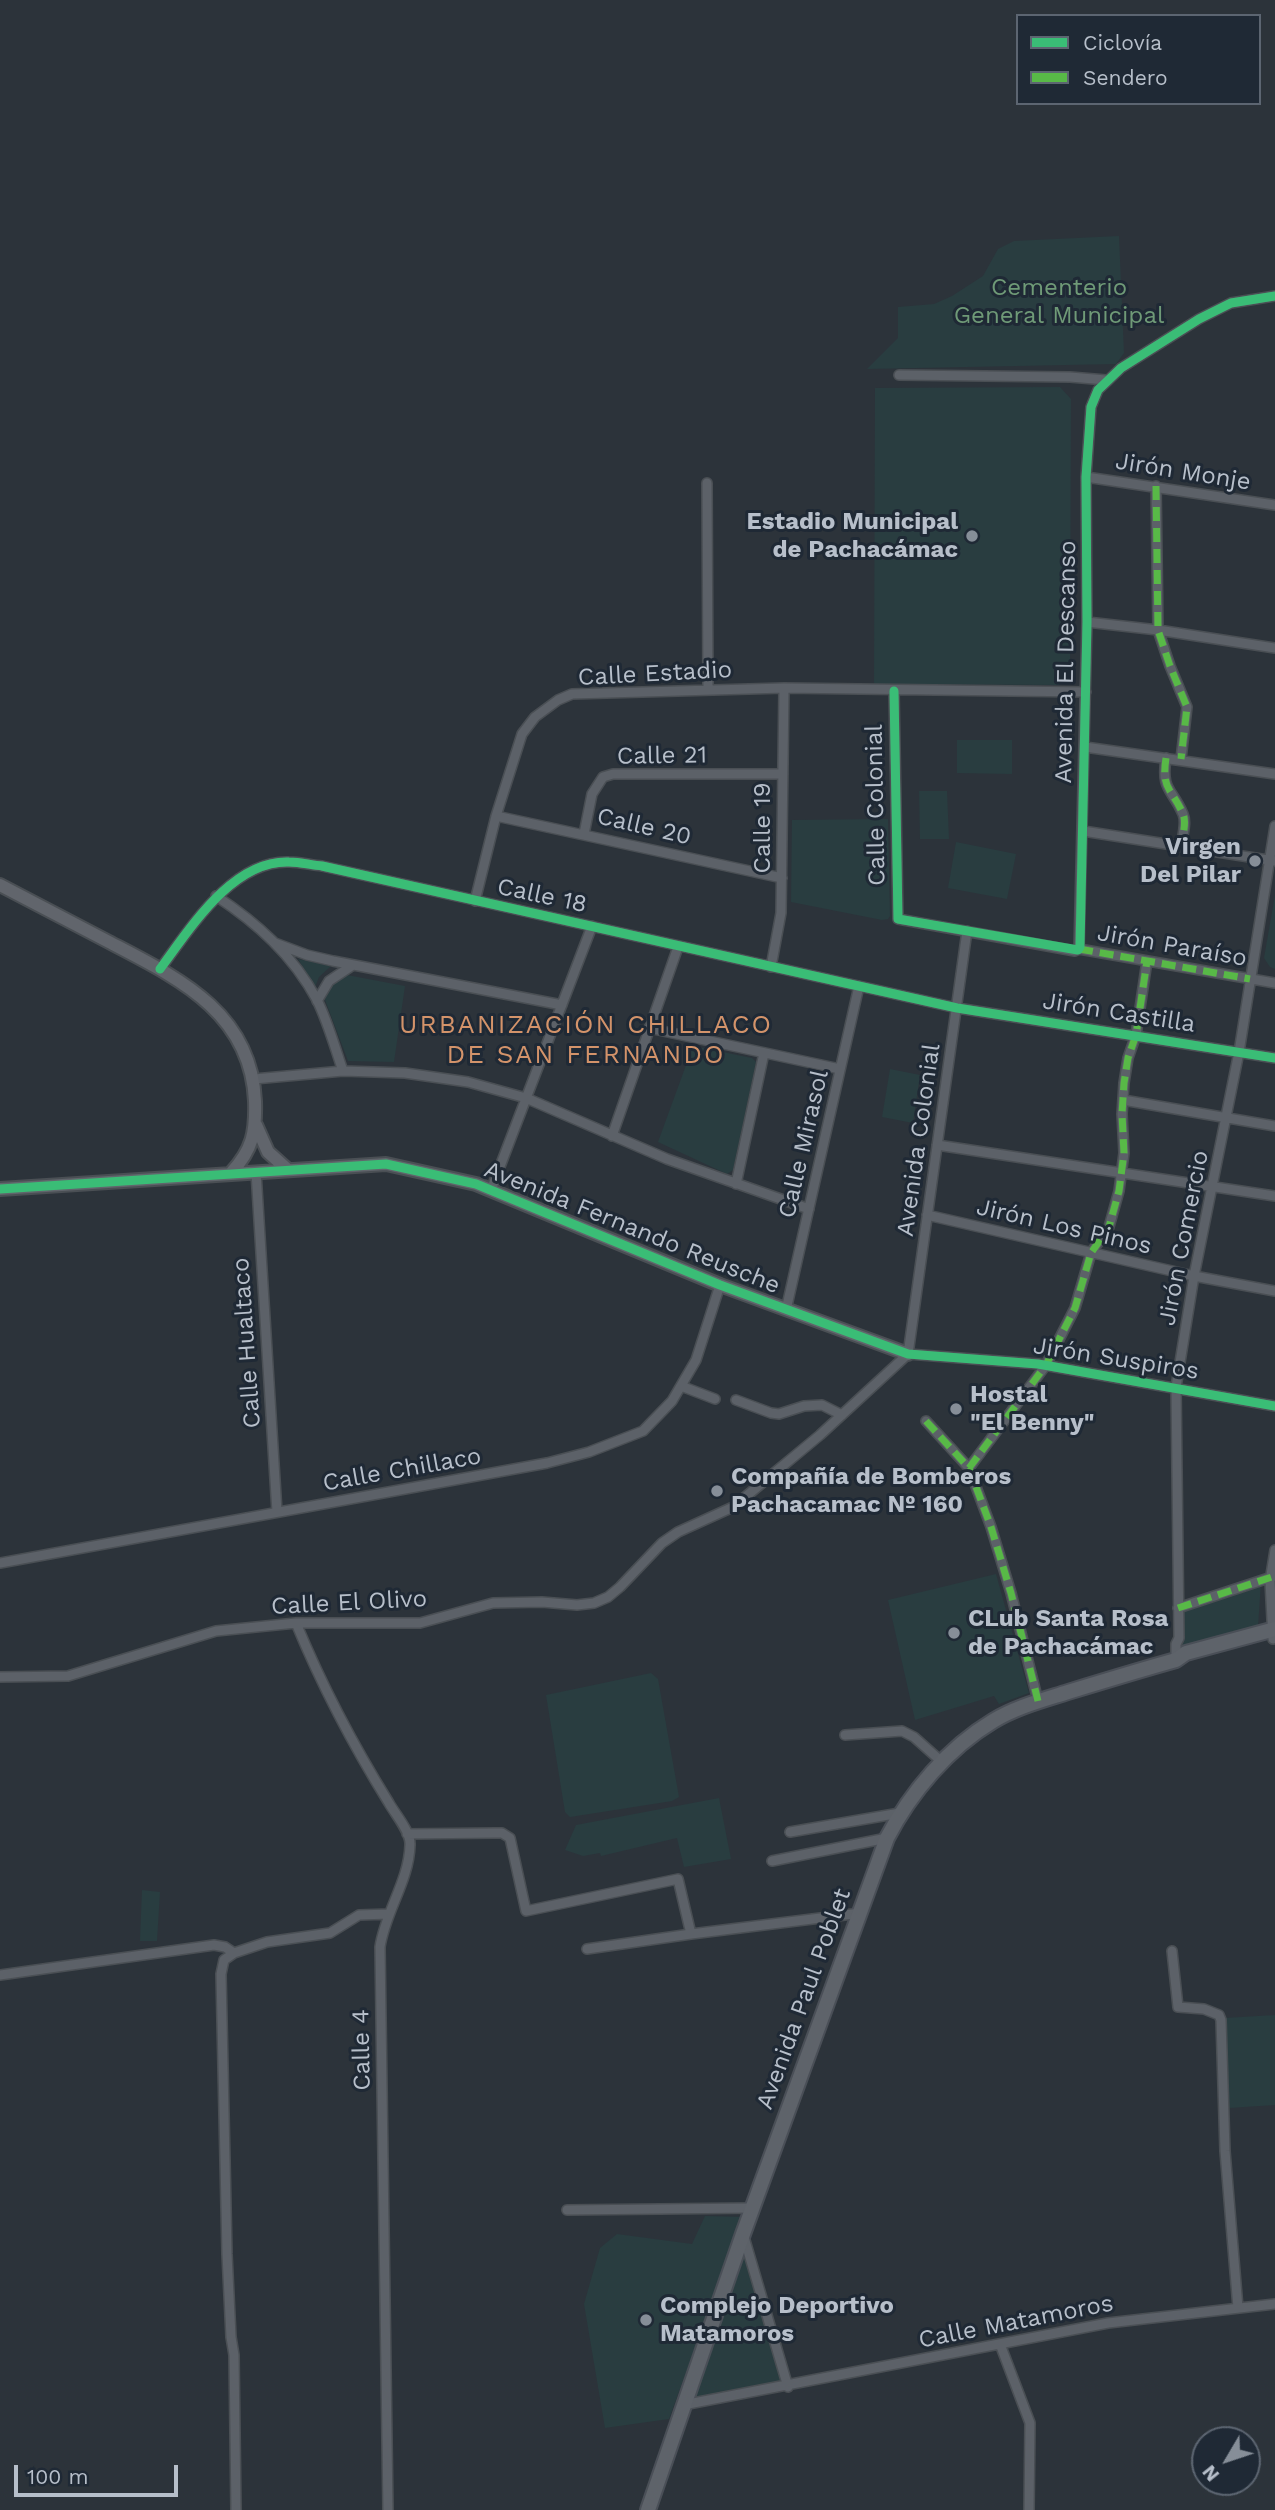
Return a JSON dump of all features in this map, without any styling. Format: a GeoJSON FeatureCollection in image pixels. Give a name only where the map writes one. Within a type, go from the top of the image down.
{"type":"FeatureCollection","features":[{"type":"Feature","properties":{"kind":"main road","name":"Avenida Paul Poblet"},"geometry":{"type":"LineString","coordinates":[[649,2510],[752,2208],[887,1838],[900,1813],[942,1762],[968,1737],[995,1720],[1038,1701],[1176,1660],[1182,1654],[1274,1634]]}},
{"type":"Feature","properties":{"kind":"street"},"geometry":{"type":"LineString","coordinates":[[899,375],[1070,377],[1106,380],[1199,319],[1231,303],[1275,296]]}},
{"type":"Feature","properties":{"kind":"street","name":"Avenida El Descanso"},"geometry":{"type":"LineString","coordinates":[[1079,949],[1086,692],[1086,477],[1091,407],[1098,390],[1106,380]]}},
{"type":"Feature","properties":{"kind":"street","name":"Jirón Monje"},"geometry":{"type":"LineString","coordinates":[[1086,477],[1275,505]]}},
{"type":"Feature","properties":{"kind":"street"},"geometry":{"type":"LineString","coordinates":[[707,483],[708,689]]}},
{"type":"Feature","properties":{"kind":"street"},"geometry":{"type":"LineString","coordinates":[[1156,486],[1158,630],[1187,707],[1181,759]]}},
{"type":"Feature","properties":{"kind":"street"},"geometry":{"type":"LineString","coordinates":[[1087,622],[1275,648]]}},
{"type":"Feature","properties":{"kind":"street","name":"Calle 19"},"geometry":{"type":"LineString","coordinates":[[771,967],[782,913],[784,688]]}},
{"type":"Feature","properties":{"kind":"street","name":"Calle Estadio"},"geometry":{"type":"LineString","coordinates":[[475,901],[496,816],[523,734],[535,717],[558,701],[572,694],[708,689],[894,691]]}},
{"type":"Feature","properties":{"kind":"street","name":"Calle Colonial"},"geometry":{"type":"LineString","coordinates":[[898,919],[894,691],[1086,692]]}},
{"type":"Feature","properties":{"kind":"street"},"geometry":{"type":"LineString","coordinates":[[1084,747],[1275,774]]}},
{"type":"Feature","properties":{"kind":"street"},"geometry":{"type":"LineString","coordinates":[[1166,758],[1163,775],[1165,784],[1184,815],[1181,846]]}},
{"type":"Feature","properties":{"kind":"street","name":"Calle 21"},"geometry":{"type":"LineString","coordinates":[[584,834],[592,794],[603,777],[613,774],[783,775]]}},
{"type":"Feature","properties":{"kind":"street","name":"Calle 20"},"geometry":{"type":"LineString","coordinates":[[496,816],[782,878]]}},
{"type":"Feature","properties":{"kind":"street","name":"Jirón Comercio"},"geometry":{"type":"LineString","coordinates":[[1176,1660],[1176,1644],[1179,1638],[1176,1387],[1194,1276],[1239,1052],[1272,861],[1275,826]]}},
{"type":"Feature","properties":{"kind":"street"},"geometry":{"type":"LineString","coordinates":[[1083,831],[1272,861]]}},
{"type":"Feature","properties":{"kind":"street","name":"Calle 18"},"geometry":{"type":"LineString","coordinates":[[160,969],[216,896],[237,880],[261,868],[287,862],[322,866],[957,1008]]}},
{"type":"Feature","properties":{"kind":"street"},"geometry":{"type":"LineString","coordinates":[[0,886],[160,969],[204,999],[235,1035],[250,1064],[254,1079],[256,1125],[268,1152],[288,1170]]}},
{"type":"Feature","properties":{"kind":"street"},"geometry":{"type":"LineString","coordinates":[[216,896],[249,917],[297,970],[317,1001],[343,1072]]}},
{"type":"Feature","properties":{"kind":"street","name":"Jirón Paraíso"},"geometry":{"type":"LineString","coordinates":[[898,919],[1275,983]]}},
{"type":"Feature","properties":{"kind":"street"},"geometry":{"type":"LineString","coordinates":[[491,1190],[592,926]]}},
{"type":"Feature","properties":{"kind":"street","name":"Avenida Colonial"},"geometry":{"type":"LineString","coordinates":[[908,1354],[967,931]]}},
{"type":"Feature","properties":{"kind":"street"},"geometry":{"type":"LineString","coordinates":[[275,943],[307,955],[353,965],[562,1005]]}},
{"type":"Feature","properties":{"kind":"street"},"geometry":{"type":"LineString","coordinates":[[612,1136],[678,947]]}},
{"type":"Feature","properties":{"kind":"street"},"geometry":{"type":"LineString","coordinates":[[969,1468],[1046,1365],[1075,1308],[1091,1253],[1109,1227],[1124,1153],[1123,1100],[1128,1058],[1136,1035],[1147,961]]}},
{"type":"Feature","properties":{"kind":"street"},"geometry":{"type":"LineString","coordinates":[[317,1001],[329,981],[353,965]]}},
{"type":"Feature","properties":{"kind":"street","name":"Calle Mirasol"},"geometry":{"type":"LineString","coordinates":[[786,1310],[859,986]]}},
{"type":"Feature","properties":{"kind":"street","name":"Jirón Castilla"},"geometry":{"type":"LineString","coordinates":[[957,1008],[1275,1058]]}},
{"type":"Feature","properties":{"kind":"street"},"geometry":{"type":"LineString","coordinates":[[649,1028],[840,1069]]}},
{"type":"Feature","properties":{"kind":"street"},"geometry":{"type":"LineString","coordinates":[[736,1184],[764,1053]]}},
{"type":"Feature","properties":{"kind":"street"},"geometry":{"type":"LineString","coordinates":[[254,1079],[343,1072],[437,1076],[526,1098],[612,1136],[809,1209]]}},
{"type":"Feature","properties":{"kind":"street"},"geometry":{"type":"LineString","coordinates":[[1123,1100],[1275,1126]]}},
{"type":"Feature","properties":{"kind":"street"},"geometry":{"type":"LineString","coordinates":[[231,1173],[246,1153],[256,1125]]}},
{"type":"Feature","properties":{"kind":"street"},"geometry":{"type":"LineString","coordinates":[[937,1145],[1275,1196]]}},
{"type":"Feature","properties":{"kind":"street","name":"Avenida Fernando Reusche"},"geometry":{"type":"LineString","coordinates":[[0,1189],[386,1164],[476,1184],[720,1285],[908,1354]]}},
{"type":"Feature","properties":{"kind":"street","name":"Calle Hualtaco"},"geometry":{"type":"LineString","coordinates":[[256,1172],[277,1512]]}},
{"type":"Feature","properties":{"kind":"street","name":"Jirón Los Pinos"},"geometry":{"type":"LineString","coordinates":[[927,1215],[1194,1276],[1275,1291]]}},
{"type":"Feature","properties":{"kind":"street","name":"Calle Chillaco"},"geometry":{"type":"LineString","coordinates":[[0,1563],[547,1463],[589,1452],[643,1431],[672,1401],[696,1360],[720,1285]]}},
{"type":"Feature","properties":{"kind":"street","name":"Jirón Suspiros"},"geometry":{"type":"LineString","coordinates":[[908,1354],[1046,1365],[1275,1406]]}},
{"type":"Feature","properties":{"kind":"street","name":"Calle El Olivo"},"geometry":{"type":"LineString","coordinates":[[0,1677],[68,1676],[216,1631],[296,1623],[420,1623],[492,1603],[594,1603],[608,1597],[620,1587],[662,1543],[678,1532],[733,1507],[842,1415],[908,1354]]}},
{"type":"Feature","properties":{"kind":"street"},"geometry":{"type":"LineString","coordinates":[[681,1387],[715,1399]]}},
{"type":"Feature","properties":{"kind":"street"},"geometry":{"type":"LineString","coordinates":[[736,1400],[771,1413],[779,1414],[804,1406],[822,1405],[842,1415]]}},
{"type":"Feature","properties":{"kind":"street"},"geometry":{"type":"LineString","coordinates":[[926,1421],[969,1468],[991,1527],[1011,1594],[1038,1701]]}},
{"type":"Feature","properties":{"kind":"street"},"geometry":{"type":"LineString","coordinates":[[1274,1634],[1275,1549]]}},
{"type":"Feature","properties":{"kind":"street"},"geometry":{"type":"LineString","coordinates":[[1178,1608],[1273,1577]]}},
{"type":"Feature","properties":{"kind":"street"},"geometry":{"type":"LineString","coordinates":[[296,1623],[321,1683],[407,1834],[502,1833],[510,1838],[526,1910],[678,1879],[691,1934]]}},
{"type":"Feature","properties":{"kind":"street"},"geometry":{"type":"LineString","coordinates":[[845,1735],[902,1731],[914,1737],[942,1762]]}},
{"type":"Feature","properties":{"kind":"street"},"geometry":{"type":"LineString","coordinates":[[790,1832],[900,1813]]}},
{"type":"Feature","properties":{"kind":"street","name":"Calle 4"},"geometry":{"type":"LineString","coordinates":[[388,2510],[380,1947],[383,1928],[407,1868],[411,1842],[407,1834]]}},
{"type":"Feature","properties":{"kind":"street"},"geometry":{"type":"LineString","coordinates":[[772,1861],[887,1838]]}},
{"type":"Feature","properties":{"kind":"street"},"geometry":{"type":"LineString","coordinates":[[587,1949],[860,1913]]}},
{"type":"Feature","properties":{"kind":"street"},"geometry":{"type":"LineString","coordinates":[[236,2510],[234,2355],[228,2254],[221,1974],[223,1960],[234,1953],[267,1942],[330,1933],[359,1915],[389,1914]]}},
{"type":"Feature","properties":{"kind":"street"},"geometry":{"type":"LineString","coordinates":[[0,1975],[214,1945],[225,1947],[234,1953]]}},
{"type":"Feature","properties":{"kind":"street"},"geometry":{"type":"LineString","coordinates":[[1172,1951],[1178,2007],[1214,2012],[1221,2020],[1224,2151],[1238,2308]]}},
{"type":"Feature","properties":{"kind":"street"},"geometry":{"type":"LineString","coordinates":[[567,2210],[752,2208]]}},
{"type":"Feature","properties":{"kind":"street"},"geometry":{"type":"LineString","coordinates":[[743,2234],[788,2386]]}},
{"type":"Feature","properties":{"kind":"street","name":"Calle Matamoros"},"geometry":{"type":"LineString","coordinates":[[683,2405],[1108,2323],[1275,2304]]}},
{"type":"Feature","properties":{"kind":"street"},"geometry":{"type":"LineString","coordinates":[[1000,2344],[1030,2423],[1029,2510]]}},
{"type":"Feature","properties":{"kind":"green space","name":"Cementerio General Municipal"},"geometry":{"type":"Polygon","coordinates":[[[1119,236],[1124,353],[1116,364],[867,369],[898,338],[898,307],[934,304],[952,296],[983,276],[998,249],[1014,241],[1119,236]]]}},
{"type":"Feature","properties":{"kind":"green space","name":"Estadio Municipal de Pachacámac"},"geometry":{"type":"Polygon","coordinates":[[[1060,387],[1071,399],[1070,673],[1059,685],[874,684],[875,388],[1060,387]]]}},
{"type":"Feature","properties":{"kind":"green space"},"geometry":{"type":"Polygon","coordinates":[[[957,740],[1012,740],[1012,774],[957,773],[957,740]]]}},
{"type":"Feature","properties":{"kind":"green space"},"geometry":{"type":"Polygon","coordinates":[[[919,791],[947,791],[949,839],[920,839],[919,791]]]}},
{"type":"Feature","properties":{"kind":"green space"},"geometry":{"type":"Polygon","coordinates":[[[888,819],[888,919],[791,902],[792,820],[888,819]]]}},
{"type":"Feature","properties":{"kind":"green space"},"geometry":{"type":"Polygon","coordinates":[[[956,842],[1016,854],[1007,899],[948,888],[956,842]]]}},
{"type":"Feature","properties":{"kind":"green space"},"geometry":{"type":"Polygon","coordinates":[[[1275,895],[1275,969],[1270,967],[1264,958],[1275,895]]]}},
{"type":"Feature","properties":{"kind":"green space"},"geometry":{"type":"Polygon","coordinates":[[[298,959],[331,966],[319,977],[315,987],[298,959]]]}},
{"type":"Feature","properties":{"kind":"green space"},"geometry":{"type":"Polygon","coordinates":[[[347,975],[405,986],[394,1062],[348,1061],[325,1000],[332,984],[347,975]]]}},
{"type":"Feature","properties":{"kind":"green space"},"geometry":{"type":"Polygon","coordinates":[[[693,1046],[752,1058],[756,1062],[733,1170],[727,1174],[658,1142],[693,1046]]]}},
{"type":"Feature","properties":{"kind":"green space"},"geometry":{"type":"Polygon","coordinates":[[[890,1069],[920,1075],[913,1123],[882,1117],[890,1069]]]}},
{"type":"Feature","properties":{"kind":"green space","name":"CLub Santa Rosa de Pachacámac"},"geometry":{"type":"Polygon","coordinates":[[[996,1574],[1029,1693],[999,1704],[994,1696],[915,1720],[888,1600],[996,1574]]]}},
{"type":"Feature","properties":{"kind":"green space"},"geometry":{"type":"Polygon","coordinates":[[[1261,1582],[1258,1627],[1242,1632],[1234,1631],[1216,1640],[1183,1649],[1181,1647],[1180,1608],[1261,1582]]]}},
{"type":"Feature","properties":{"kind":"green space"},"geometry":{"type":"Polygon","coordinates":[[[651,1673],[658,1679],[679,1797],[672,1801],[570,1817],[565,1812],[546,1695],[651,1673]]]}},
{"type":"Feature","properties":{"kind":"green space"},"geometry":{"type":"Polygon","coordinates":[[[719,1798],[731,1859],[684,1867],[677,1838],[601,1856],[600,1853],[583,1856],[565,1850],[576,1825],[719,1798]]]}},
{"type":"Feature","properties":{"kind":"green space"},"geometry":{"type":"Polygon","coordinates":[[[142,1890],[160,1892],[157,1941],[140,1941],[142,1890]]]}},
{"type":"Feature","properties":{"kind":"green space"},"geometry":{"type":"Polygon","coordinates":[[[1275,2015],[1275,2105],[1229,2108],[1225,2018],[1275,2015]]]}},
{"type":"Feature","properties":{"kind":"green space","name":"Complejo Deportivo Matamoros"},"geometry":{"type":"Polygon","coordinates":[[[705,2216],[743,2217],[669,2419],[605,2428],[584,2304],[600,2248],[617,2234],[692,2244],[705,2216]]]}},
{"type":"Feature","properties":{"kind":"green space"},"geometry":{"type":"Polygon","coordinates":[[[746,2252],[783,2386],[689,2401],[742,2253],[746,2252]]]}},
{"type":"Feature","properties":{"kind":"marked path"},"geometry":{"type":"LineString","coordinates":[[1156,486],[1158,630],[1187,707],[1181,759]]}},
{"type":"Feature","properties":{"kind":"marked path"},"geometry":{"type":"LineString","coordinates":[[1166,758],[1166,783],[1184,818],[1181,847]]}},
{"type":"Feature","properties":{"kind":"marked path"},"geometry":{"type":"LineString","coordinates":[[1079,949],[1250,979]]}},
{"type":"Feature","properties":{"kind":"marked path"},"geometry":{"type":"LineString","coordinates":[[969,1468],[1046,1365],[1075,1308],[1091,1253],[1109,1227],[1119,1191],[1124,1153],[1124,1083],[1128,1058],[1136,1035],[1147,961]]}},
{"type":"Feature","properties":{"kind":"marked path"},"geometry":{"type":"LineString","coordinates":[[926,1421],[969,1468],[1011,1593],[1038,1701]]}},
{"type":"Feature","properties":{"kind":"marked path"},"geometry":{"type":"LineString","coordinates":[[1178,1608],[1275,1576]]}},
{"type":"Feature","properties":{"kind":"cycle path"},"geometry":{"type":"LineString","coordinates":[[894,691],[898,919],[1078,950],[1087,622],[1086,477],[1091,407],[1098,390],[1121,368],[1199,319],[1231,303],[1275,296]]}},
{"type":"Feature","properties":{"kind":"cycle path"},"geometry":{"type":"LineString","coordinates":[[160,969],[199,917],[231,884],[268,864],[293,862],[322,866],[957,1008],[1275,1058]]}},
{"type":"Feature","properties":{"kind":"cycle path"},"geometry":{"type":"LineString","coordinates":[[0,1189],[386,1164],[476,1184],[720,1285],[908,1354],[1038,1364],[1275,1406]]}},
{"type":"Feature","properties":{"kind":"place","name":"Estadio Municipal de Pachacámac"},"geometry":{"type":"Point","coordinates":[972,536]}},
{"type":"Feature","properties":{"kind":"place","name":"Virgen Del Pilar"},"geometry":{"type":"Point","coordinates":[1255,861]}},
{"type":"Feature","properties":{"kind":"place","name":"Hostal \"El Benny\""},"geometry":{"type":"Point","coordinates":[956,1409]}},
{"type":"Feature","properties":{"kind":"place","name":"Compañía de Bomberos Pachacamac Nº 160"},"geometry":{"type":"Point","coordinates":[717,1491]}},
{"type":"Feature","properties":{"kind":"place","name":"CLub Santa Rosa de Pachacámac"},"geometry":{"type":"Point","coordinates":[954,1633]}},
{"type":"Feature","properties":{"kind":"place","name":"Complejo Deportivo Matamoros"},"geometry":{"type":"Point","coordinates":[646,2320]}},
{"type":"Feature","properties":{"kind":"district","name":"URBANIZACIÓN CHILLACO DE SAN FERNANDO"},"geometry":{"type":"Point","coordinates":[586,1040]}}]}
